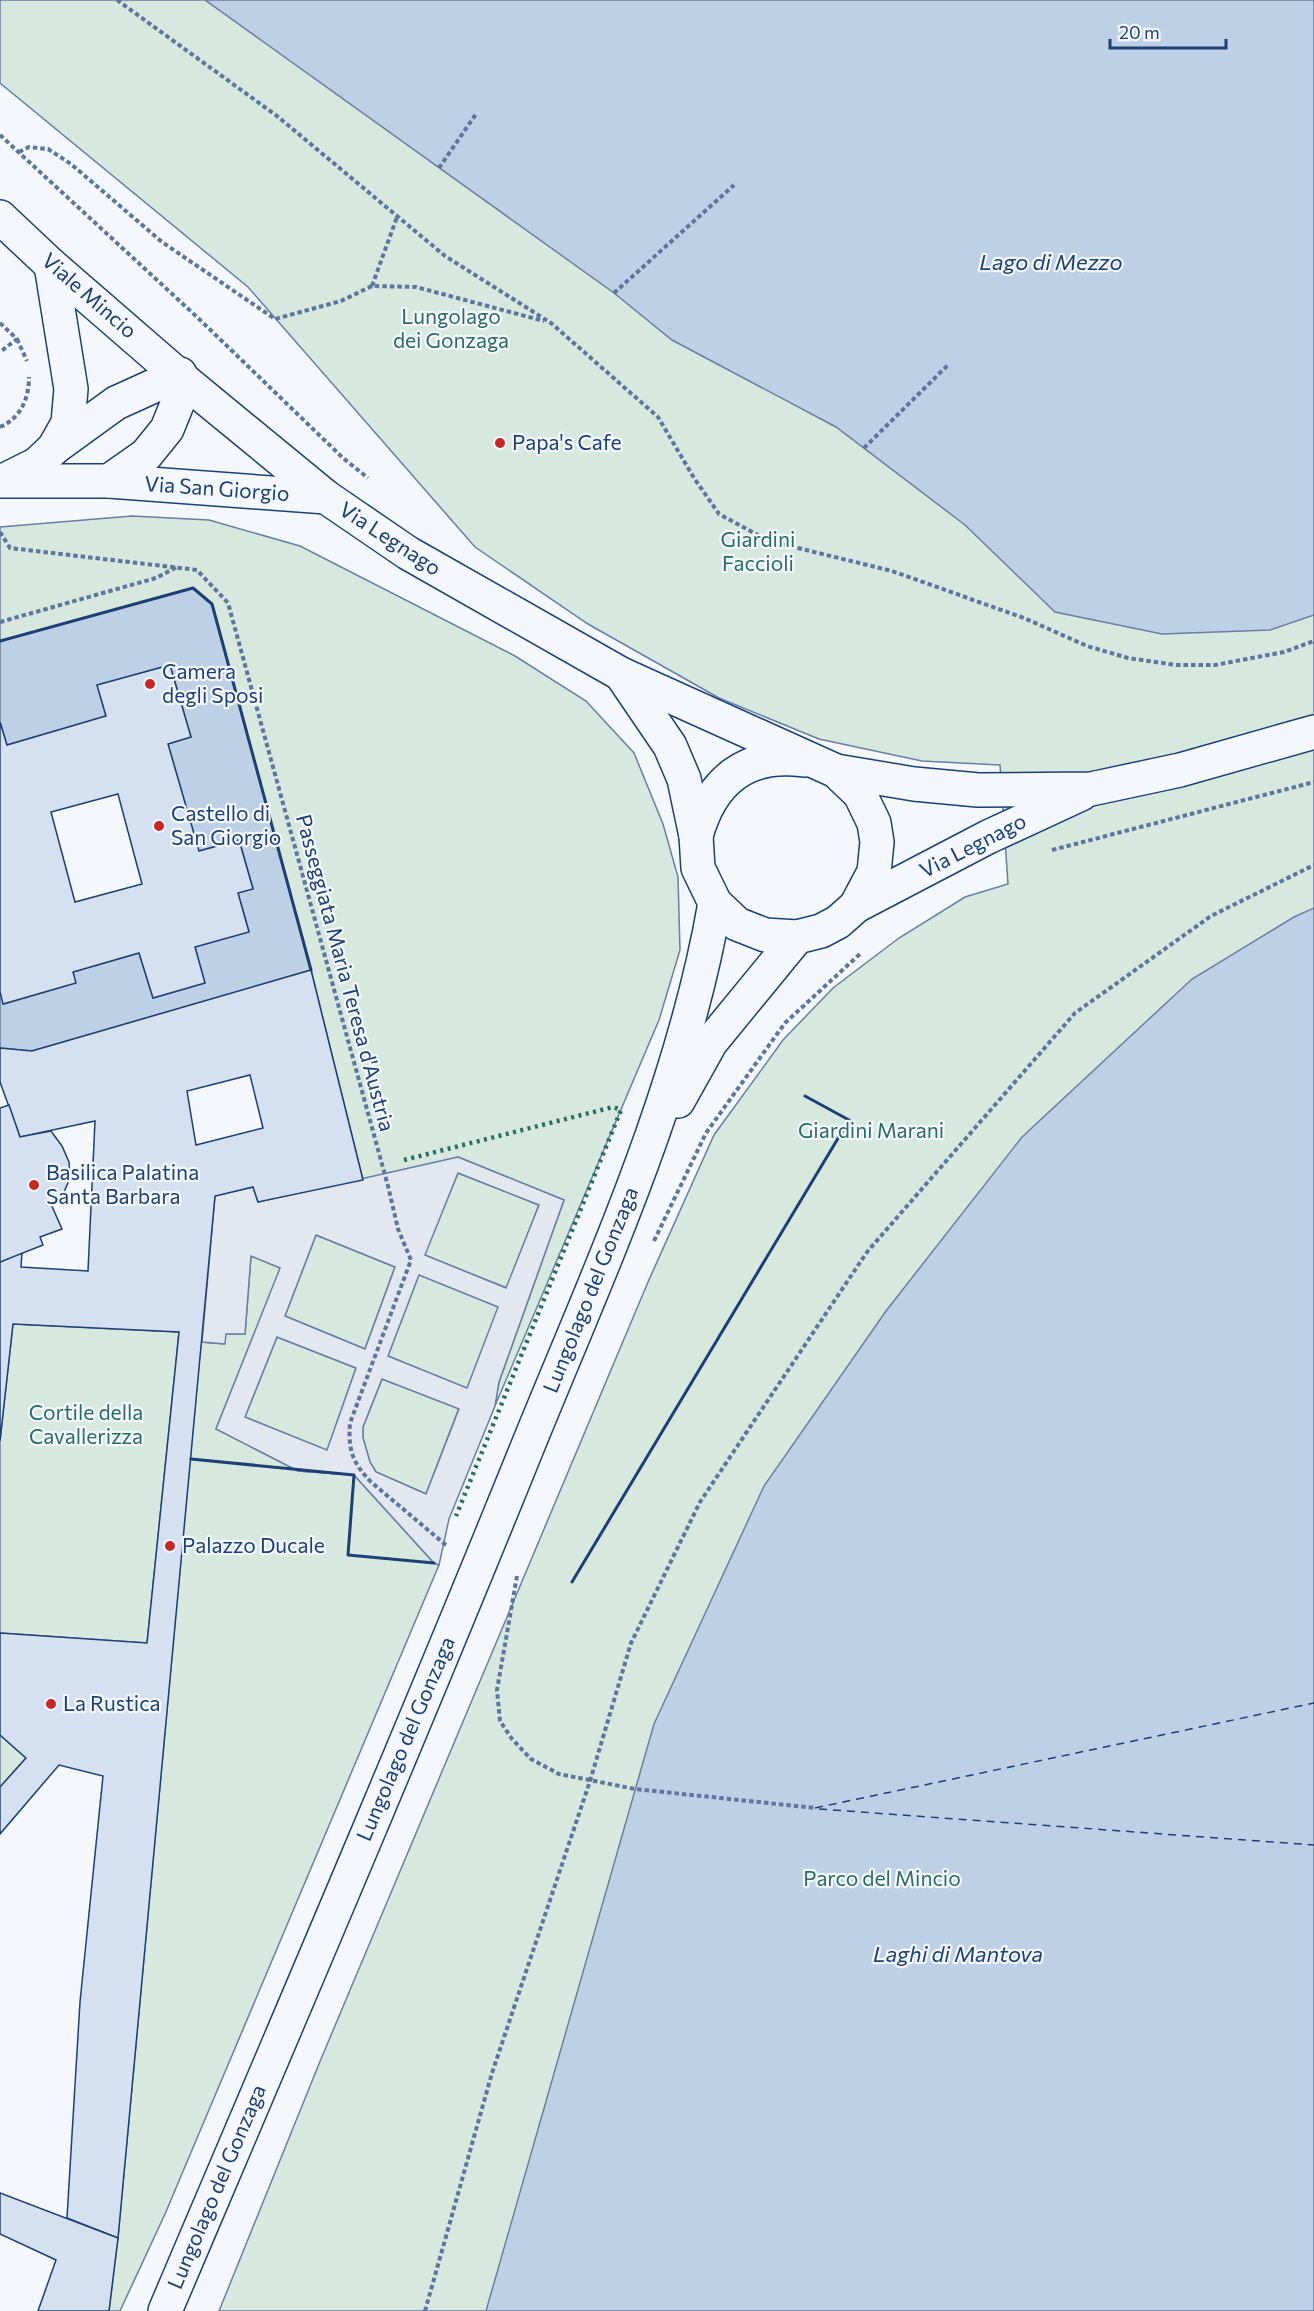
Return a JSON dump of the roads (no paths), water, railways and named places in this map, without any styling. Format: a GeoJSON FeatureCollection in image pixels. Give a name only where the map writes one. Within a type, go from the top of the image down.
{"type":"FeatureCollection","features":[{"type":"Feature","properties":{"kind":"main road","name":"Viale Mincio"},"geometry":{"type":"LineString","coordinates":[[0,217],[51,265],[183,378]]}},
{"type":"Feature","properties":{"kind":"main road","name":"Via San Giorgio"},"geometry":{"type":"LineString","coordinates":[[51,265],[71,389],[68,423],[54,447]]}},
{"type":"Feature","properties":{"kind":"main road","name":"Via San Giorgio"},"geometry":{"type":"LineString","coordinates":[[1,481],[37,464],[54,447],[116,403],[183,378]]}},
{"type":"Feature","properties":{"kind":"main road","name":"Via San Giorgio"},"geometry":{"type":"LineString","coordinates":[[109,482],[146,455],[167,429],[183,378]]}},
{"type":"Feature","properties":{"kind":"main road","name":"Via Legnago"},"geometry":{"type":"LineString","coordinates":[[183,378],[326,497],[408,553],[621,674],[825,766],[860,794],[874,823],[877,842],[874,872],[856,906]]}},
{"type":"Feature","properties":{"kind":"main road","name":"Via San Giorgio"},"geometry":{"type":"LineString","coordinates":[[1,481],[109,482],[326,497]]}},
{"type":"Feature","properties":{"kind":"main road","name":"Via Legnago"},"geometry":{"type":"LineString","coordinates":[[621,674],[670,746],[684,779],[696,836],[698,868],[715,903],[737,924],[765,935],[797,937],[821,931],[837,922],[856,906],[988,837],[1091,789]]}},
{"type":"Feature","properties":{"kind":"main road","name":"Via Legnago"},"geometry":{"type":"LineString","coordinates":[[696,836],[702,813],[721,785],[748,765],[782,757],[914,784],[978,790],[1091,789],[1180,770],[1314,732]]}},
{"type":"Feature","properties":{"kind":"main road","name":"Lungolago del Gonzaga"},"geometry":{"type":"LineString","coordinates":[[165,2311],[482,1561],[642,1165],[698,985],[715,903]]}},
{"type":"Feature","properties":{"kind":"main road","name":"Lungolago del Gonzaga"},"geometry":{"type":"LineString","coordinates":[[642,1165],[711,1042],[797,937]]}},
{"type":"Feature","properties":{"kind":"water","name":"Lago di Mezzo"},"geometry":{"type":"Polygon","coordinates":[[[205,0],[1314,0],[1314,615],[1270,630],[1162,634],[1055,612],[965,525],[836,427],[672,340],[614,293],[205,0]]]}},
{"type":"Feature","properties":{"kind":"water"},"geometry":{"type":"Polygon","coordinates":[[[193,588],[212,604],[311,970],[32,1051],[0,1048],[0,992],[4,1004],[75,983],[73,972],[139,953],[153,998],[205,983],[195,947],[249,931],[238,893],[253,888],[239,840],[199,851],[168,744],[191,737],[170,665],[97,685],[106,716],[7,745],[0,722],[0,641],[193,588]]]}},
{"type":"Feature","properties":{"kind":"water","name":"Laghi di Mantova"},"geometry":{"type":"Polygon","coordinates":[[[1314,908],[1314,2311],[486,2311],[654,1724],[764,1486],[886,1311],[1022,1137],[1192,979],[1294,917],[1314,908]]]}},
{"type":"Feature","properties":{"kind":"place","name":"Papa's Cafe"},"geometry":{"type":"Point","coordinates":[500,443]}},
{"type":"Feature","properties":{"kind":"place","name":"Camera degli Sposi"},"geometry":{"type":"Point","coordinates":[150,684]}},
{"type":"Feature","properties":{"kind":"place","name":"Castello di San Giorgio"},"geometry":{"type":"Point","coordinates":[159,826]}},
{"type":"Feature","properties":{"kind":"place","name":"Basilica Palatina Santa Barbara"},"geometry":{"type":"Point","coordinates":[34,1185]}},
{"type":"Feature","properties":{"kind":"place","name":"Palazzo Ducale"},"geometry":{"type":"Point","coordinates":[170,1546]}},
{"type":"Feature","properties":{"kind":"place","name":"La Rustica"},"geometry":{"type":"Point","coordinates":[51,1704]}},
{"type":"Feature","properties":{"kind":"park label","name":"Lungolago dei Gonzaga"},"geometry":{"type":"Point","coordinates":[451,329]}},
{"type":"Feature","properties":{"kind":"park label","name":"Giardini Faccioli"},"geometry":{"type":"Point","coordinates":[758,552]}},
{"type":"Feature","properties":{"kind":"park label","name":"Giardini Marani"},"geometry":{"type":"Point","coordinates":[871,1131]}},
{"type":"Feature","properties":{"kind":"park label","name":"Cortile della Cavallerizza"},"geometry":{"type":"Point","coordinates":[86,1425]}},
{"type":"Feature","properties":{"kind":"park label","name":"Parco del Mincio"},"geometry":{"type":"Point","coordinates":[882,1879]}}]}
